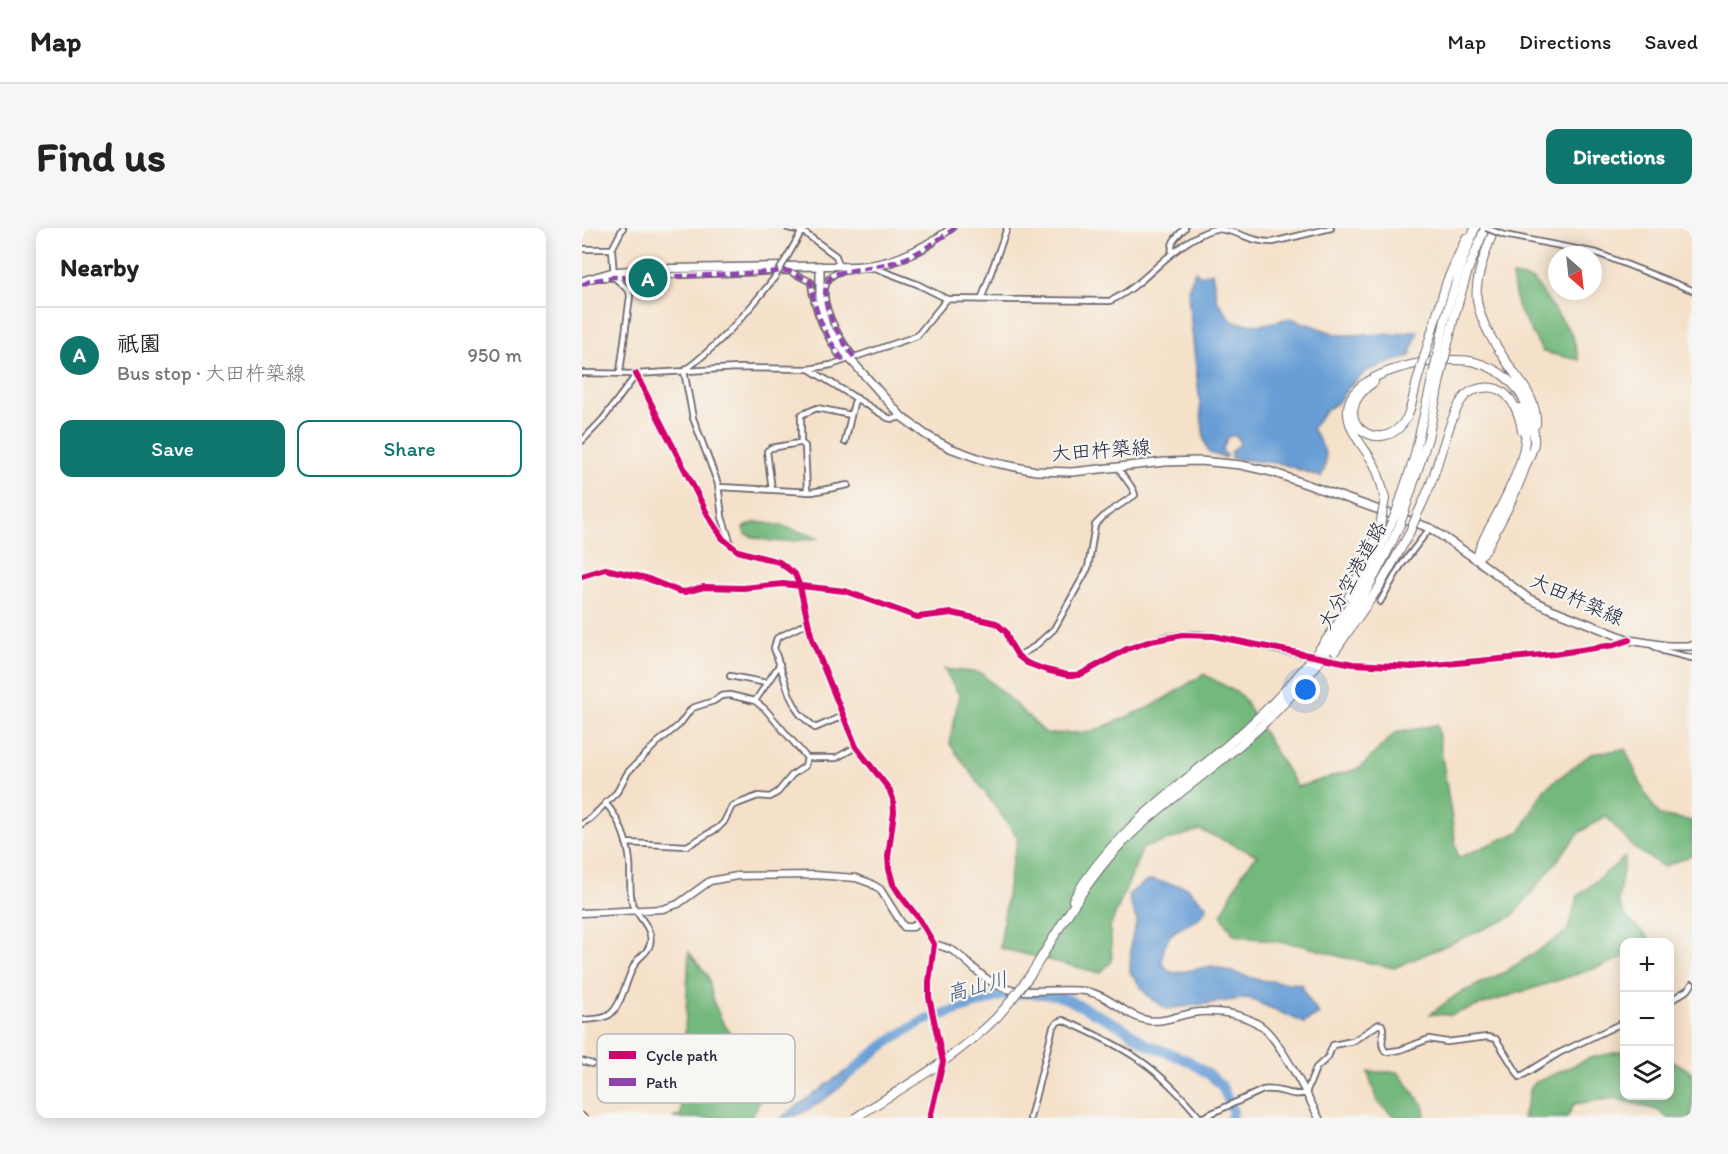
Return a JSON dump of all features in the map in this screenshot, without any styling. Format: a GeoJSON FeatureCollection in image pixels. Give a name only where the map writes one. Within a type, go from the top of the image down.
{"type":"FeatureCollection","features":[{"type":"Feature","properties":{"kind":"highway"},"geometry":{"type":"LineString","coordinates":[[1470,228],[1447,281],[1440,304],[1417,381],[1406,419],[1398,429],[1384,436],[1372,436],[1359,428],[1353,409],[1354,403],[1363,390],[1375,382],[1405,370],[1450,364],[1474,367],[1501,378],[1518,396],[1526,420],[1524,447],[1503,503],[1479,548],[1476,559]]}},
{"type":"Feature","properties":{"kind":"highway","name":"大分空港道路"},"geometry":{"type":"LineString","coordinates":[[855,1118],[936,1066],[978,1034],[1013,998],[1094,877],[1120,846],[1148,819],[1268,720],[1306,679],[1351,619],[1376,576],[1428,438],[1435,384],[1461,265],[1475,228]]}},
{"type":"Feature","properties":{"kind":"highway","name":"大分空港道路"},"geometry":{"type":"LineString","coordinates":[[1450,316],[1485,228]]}},
{"type":"Feature","properties":{"kind":"highway"},"geometry":{"type":"LineString","coordinates":[[1476,559],[1485,551],[1520,483],[1534,444],[1536,420],[1534,405],[1529,394],[1488,333],[1477,300],[1481,267],[1495,228]]}},
{"type":"Feature","properties":{"kind":"highway"},"geometry":{"type":"LineString","coordinates":[[1310,661],[1352,590],[1380,526],[1385,499],[1381,478],[1352,429],[1348,416],[1348,406],[1355,390],[1376,376],[1410,366],[1449,361],[1473,362],[1510,379],[1521,392],[1533,423],[1534,444]]}},
{"type":"Feature","properties":{"kind":"highway"},"geometry":{"type":"LineString","coordinates":[[1268,720],[1318,670],[1346,635],[1387,574],[1408,536],[1433,478],[1456,411],[1466,395],[1487,387],[1498,389],[1506,395],[1514,405],[1521,421],[1524,447]]}},
{"type":"Feature","properties":{"kind":"highway","name":"大分空港道路"},"geometry":{"type":"LineString","coordinates":[[1031,974],[1078,891],[1110,847],[1148,810],[1250,726],[1310,661],[1355,595],[1395,526]]}},
{"type":"Feature","properties":{"kind":"main road"},"geometry":{"type":"LineString","coordinates":[[582,283],[614,274],[646,269],[819,266]]}},
{"type":"Feature","properties":{"kind":"main road","name":"大田杵築線"},"geometry":{"type":"LineString","coordinates":[[819,266],[820,304],[826,326],[849,359],[902,417],[926,435],[950,448],[986,461],[1036,471],[1071,472],[1200,460],[1241,465],[1272,472],[1430,528],[1528,598],[1551,609],[1629,640],[1667,646],[1692,646]]}},
{"type":"Feature","properties":{"kind":"street"},"geometry":{"type":"LineString","coordinates":[[620,372],[630,296],[629,291],[614,274],[612,249],[623,228]]}},
{"type":"Feature","properties":{"kind":"street"},"geometry":{"type":"LineString","coordinates":[[788,228],[802,231],[836,256],[839,266]]}},
{"type":"Feature","properties":{"kind":"street"},"geometry":{"type":"LineString","coordinates":[[849,359],[832,320],[825,295],[826,284],[832,276],[838,272],[870,267],[919,249],[954,228]]}},
{"type":"Feature","properties":{"kind":"street"},"geometry":{"type":"LineString","coordinates":[[981,300],[1007,228]]}},
{"type":"Feature","properties":{"kind":"street"},"geometry":{"type":"LineString","coordinates":[[1172,252],[1171,246],[1174,240],[1185,228]]}},
{"type":"Feature","properties":{"kind":"street"},"geometry":{"type":"LineString","coordinates":[[819,266],[870,267],[917,284],[947,299],[1110,301],[1130,290],[1172,252],[1212,230],[1233,232],[1263,243],[1331,228]]}},
{"type":"Feature","properties":{"kind":"street"},"geometry":{"type":"LineString","coordinates":[[1485,228],[1504,235],[1597,253],[1692,290]]}},
{"type":"Feature","properties":{"kind":"street"},"geometry":{"type":"LineString","coordinates":[[684,371],[721,340],[747,313],[775,277],[802,231]]}},
{"type":"Feature","properties":{"kind":"street"},"geometry":{"type":"LineString","coordinates":[[582,249],[612,249]]}},
{"type":"Feature","properties":{"kind":"street"},"geometry":{"type":"LineString","coordinates":[[614,274],[702,276],[789,271],[811,282],[812,295],[828,340],[849,359]]}},
{"type":"Feature","properties":{"kind":"street"},"geometry":{"type":"LineString","coordinates":[[582,373],[620,372],[636,375],[737,368],[809,369],[831,365],[917,336],[947,299]]}},
{"type":"Feature","properties":{"kind":"street"},"geometry":{"type":"LineString","coordinates":[[809,369],[888,418],[893,420],[902,417]]}},
{"type":"Feature","properties":{"kind":"street"},"geometry":{"type":"LineString","coordinates":[[684,371],[693,418],[719,487],[722,517],[731,546]]}},
{"type":"Feature","properties":{"kind":"street"},"geometry":{"type":"LineString","coordinates":[[582,441],[603,419],[636,375]]}},
{"type":"Feature","properties":{"kind":"street"},"geometry":{"type":"LineString","coordinates":[[636,375],[711,521],[723,539],[738,551],[779,562],[789,567],[795,574],[812,639],[856,747],[889,789],[893,799],[894,812],[888,857],[893,884],[920,920],[934,944],[929,982],[931,1008],[943,1062],[930,1118]]}},
{"type":"Feature","properties":{"kind":"street"},"geometry":{"type":"LineString","coordinates":[[845,442],[857,398]]}},
{"type":"Feature","properties":{"kind":"street"},"geometry":{"type":"LineString","coordinates":[[800,442],[801,415],[817,408],[851,415]]}},
{"type":"Feature","properties":{"kind":"street"},"geometry":{"type":"LineString","coordinates":[[772,490],[767,451],[771,448],[800,442]]}},
{"type":"Feature","properties":{"kind":"street"},"geometry":{"type":"LineString","coordinates":[[800,442],[805,446],[806,452],[807,492]]}},
{"type":"Feature","properties":{"kind":"street"},"geometry":{"type":"LineString","coordinates":[[1018,656],[1034,647],[1054,629],[1088,568],[1095,525],[1106,514],[1135,495],[1119,468]]}},
{"type":"Feature","properties":{"kind":"street"},"geometry":{"type":"LineString","coordinates":[[719,487],[807,492],[848,485]]}},
{"type":"Feature","properties":{"kind":"street"},"geometry":{"type":"LineString","coordinates":[[1380,602],[1400,567],[1430,528]]}},
{"type":"Feature","properties":{"kind":"street"},"geometry":{"type":"LineString","coordinates":[[582,576],[605,569],[646,578],[685,592],[704,587],[743,588],[768,584],[845,591],[917,617],[952,613],[986,620],[1002,627],[1018,656],[1027,663],[1067,675],[1079,675],[1127,649],[1151,641],[1183,635],[1213,636],[1353,664],[1401,667],[1554,654],[1614,645],[1629,640]]}},
{"type":"Feature","properties":{"kind":"street"},"geometry":{"type":"LineString","coordinates":[[807,623],[777,638],[774,648],[790,696],[799,713],[810,726],[815,728],[843,716]]}},
{"type":"Feature","properties":{"kind":"street"},"geometry":{"type":"LineString","coordinates":[[1651,644],[1663,651],[1692,658]]}},
{"type":"Feature","properties":{"kind":"street"},"geometry":{"type":"LineString","coordinates":[[755,701],[780,664]]}},
{"type":"Feature","properties":{"kind":"street"},"geometry":{"type":"LineString","coordinates":[[730,676],[767,683]]}},
{"type":"Feature","properties":{"kind":"street"},"geometry":{"type":"LineString","coordinates":[[582,824],[617,792],[628,772],[679,725],[692,708],[721,696],[730,695],[755,701],[765,709],[807,758]]}},
{"type":"Feature","properties":{"kind":"street"},"geometry":{"type":"LineString","coordinates":[[807,758],[818,756],[836,758],[856,747]]}},
{"type":"Feature","properties":{"kind":"street"},"geometry":{"type":"LineString","coordinates":[[626,843],[687,846],[696,842],[724,822],[732,806],[758,796],[770,797],[778,792],[792,775],[805,766],[807,758]]}},
{"type":"Feature","properties":{"kind":"street"},"geometry":{"type":"LineString","coordinates":[[582,1020],[604,1018],[612,1012],[636,961],[646,954],[650,946],[651,936],[635,911],[632,901],[630,860],[626,843],[616,817],[604,803]]}},
{"type":"Feature","properties":{"kind":"street"},"geometry":{"type":"LineString","coordinates":[[582,913],[663,909],[678,904],[710,882],[737,876],[814,875],[856,878],[870,883],[880,889],[904,927],[913,927],[920,920]]}},
{"type":"Feature","properties":{"kind":"street"},"geometry":{"type":"LineString","coordinates":[[934,944],[953,951],[990,981],[1008,989],[1085,991],[1106,997],[1145,1020],[1161,1021],[1196,1012],[1217,1011],[1246,1018],[1263,1026],[1275,1041],[1319,1118]]}},
{"type":"Feature","properties":{"kind":"street"},"geometry":{"type":"LineString","coordinates":[[1674,999],[1689,989],[1692,984]]}},
{"type":"Feature","properties":{"kind":"street"},"geometry":{"type":"LineString","coordinates":[[1030,1118],[1053,1027],[1063,1020],[1130,1051],[1165,1078],[1201,1118],[1249,1095],[1273,1088],[1295,1095],[1306,1093]]}},
{"type":"Feature","properties":{"kind":"street"},"geometry":{"type":"LineString","coordinates":[[1306,1093],[1316,1068],[1328,1057],[1333,1045],[1353,1041],[1379,1024],[1383,1025],[1382,1042],[1386,1052],[1400,1050],[1429,1039],[1447,1042],[1486,1037],[1496,1039],[1520,1077],[1559,1053],[1620,1024]]}},
{"type":"Feature","properties":{"kind":"street"},"geometry":{"type":"LineString","coordinates":[[582,1061],[592,1064]]}},
{"type":"Feature","properties":{"kind":"green space"},"geometry":{"type":"Polygon","coordinates":[[[1512,276],[1533,280],[1572,334],[1579,360],[1543,352],[1517,306],[1512,276]]]}},
{"type":"Feature","properties":{"kind":"green space"},"geometry":{"type":"Polygon","coordinates":[[[756,522],[778,525],[820,538],[782,542],[745,534],[743,528],[756,522]]]}},
{"type":"Feature","properties":{"kind":"green space"},"geometry":{"type":"Polygon","coordinates":[[[944,669],[981,673],[1047,734],[1092,732],[1154,705],[1204,674],[1241,695],[1297,787],[1360,768],[1395,733],[1437,725],[1458,858],[1521,831],[1544,789],[1591,754],[1625,749],[1645,793],[1659,815],[1692,821],[1692,855],[1664,867],[1634,848],[1606,816],[1580,832],[1512,917],[1394,968],[1305,946],[1234,935],[1221,915],[1243,872],[1257,855],[1200,830],[1143,848],[1110,927],[1112,961],[1100,973],[1000,948],[1010,873],[1018,838],[950,744],[959,695],[944,669]]]}},
{"type":"Feature","properties":{"kind":"green space"},"geometry":{"type":"Polygon","coordinates":[[[1625,857],[1618,901],[1625,916],[1649,938],[1620,938],[1620,959],[1599,967],[1450,1015],[1430,1014],[1458,994],[1505,972],[1567,932],[1578,896],[1625,857]]]}},
{"type":"Feature","properties":{"kind":"green space"},"geometry":{"type":"Polygon","coordinates":[[[689,952],[708,976],[714,1003],[723,1023],[731,1034],[685,1034],[689,952]]]}},
{"type":"Feature","properties":{"kind":"green space"},"geometry":{"type":"Polygon","coordinates":[[[1620,1052],[1620,1099],[1615,1098],[1574,1104],[1567,1118],[1523,1118],[1532,1084],[1590,1058],[1620,1052]]]}},
{"type":"Feature","properties":{"kind":"green space"},"geometry":{"type":"Polygon","coordinates":[[[1674,1061],[1692,1072],[1692,1118],[1668,1118],[1657,1110],[1622,1100],[1674,1100],[1674,1061]]]}},
{"type":"Feature","properties":{"kind":"green space"},"geometry":{"type":"Polygon","coordinates":[[[1368,1072],[1398,1072],[1424,1106],[1425,1118],[1396,1118],[1377,1102],[1368,1072]]]}},
{"type":"Feature","properties":{"kind":"green space"},"geometry":{"type":"Polygon","coordinates":[[[682,1103],[759,1103],[750,1118],[673,1118],[681,1115],[682,1103]]]}},
{"type":"Feature","properties":{"kind":"water"},"geometry":{"type":"Polygon","coordinates":[[[1195,271],[1201,276],[1212,272],[1217,301],[1233,322],[1260,325],[1290,318],[1339,335],[1397,334],[1418,331],[1410,356],[1366,371],[1348,388],[1337,403],[1326,410],[1312,428],[1326,456],[1321,477],[1283,464],[1231,458],[1231,452],[1240,444],[1235,435],[1228,437],[1222,451],[1226,454],[1226,458],[1209,453],[1204,439],[1189,305],[1188,289],[1195,271]]]}},
{"type":"Feature","properties":{"kind":"water"},"geometry":{"type":"Polygon","coordinates":[[[1152,880],[1186,887],[1207,907],[1195,921],[1174,932],[1168,939],[1162,963],[1170,972],[1176,973],[1212,966],[1259,980],[1301,984],[1319,1014],[1304,1023],[1248,998],[1167,1009],[1148,996],[1130,972],[1131,942],[1137,921],[1129,894],[1152,880]]]}},
{"type":"Feature","properties":{"kind":"water"},"geometry":{"type":"Polygon","coordinates":[[[864,1060],[849,1080],[824,1100],[798,1114],[781,1118],[840,1075],[864,1060]]]}},
{"type":"Feature","properties":{"kind":"waterway","name":"高山川"},"geometry":{"type":"LineString","coordinates":[[850,1074],[895,1037],[923,1021],[1001,996],[1027,993],[1055,995],[1124,1028],[1148,1045],[1189,1061],[1211,1076],[1222,1086],[1233,1111],[1231,1118]]}},
{"type":"Feature","properties":{"kind":"marked path"},"geometry":{"type":"LineString","coordinates":[[854,357],[830,317],[825,293],[827,283],[833,275],[911,256],[955,228]]}},
{"type":"Feature","properties":{"kind":"marked path"},"geometry":{"type":"LineString","coordinates":[[582,285],[590,281],[614,277],[789,271],[811,282],[822,323],[843,361]]}},
{"type":"Feature","properties":{"kind":"cycle path"},"geometry":{"type":"LineString","coordinates":[[636,374],[711,521],[723,539],[738,551],[779,562],[795,574],[812,639],[856,747],[889,789],[893,799],[894,812],[888,857],[893,884],[920,920],[934,944],[929,997],[943,1062],[930,1118]]}},
{"type":"Feature","properties":{"kind":"cycle path"},"geometry":{"type":"LineString","coordinates":[[582,576],[605,569],[646,578],[685,592],[704,587],[743,588],[783,584],[845,591],[917,617],[952,613],[996,623],[1006,632],[1018,656],[1027,663],[1067,675],[1079,675],[1127,649],[1151,641],[1183,635],[1213,636],[1353,664],[1412,667],[1554,654],[1614,645],[1629,640]]}},
{"type":"Feature","properties":{"kind":"place","name":"祇園"},"geometry":{"type":"Point","coordinates":[648,278]}}]}
